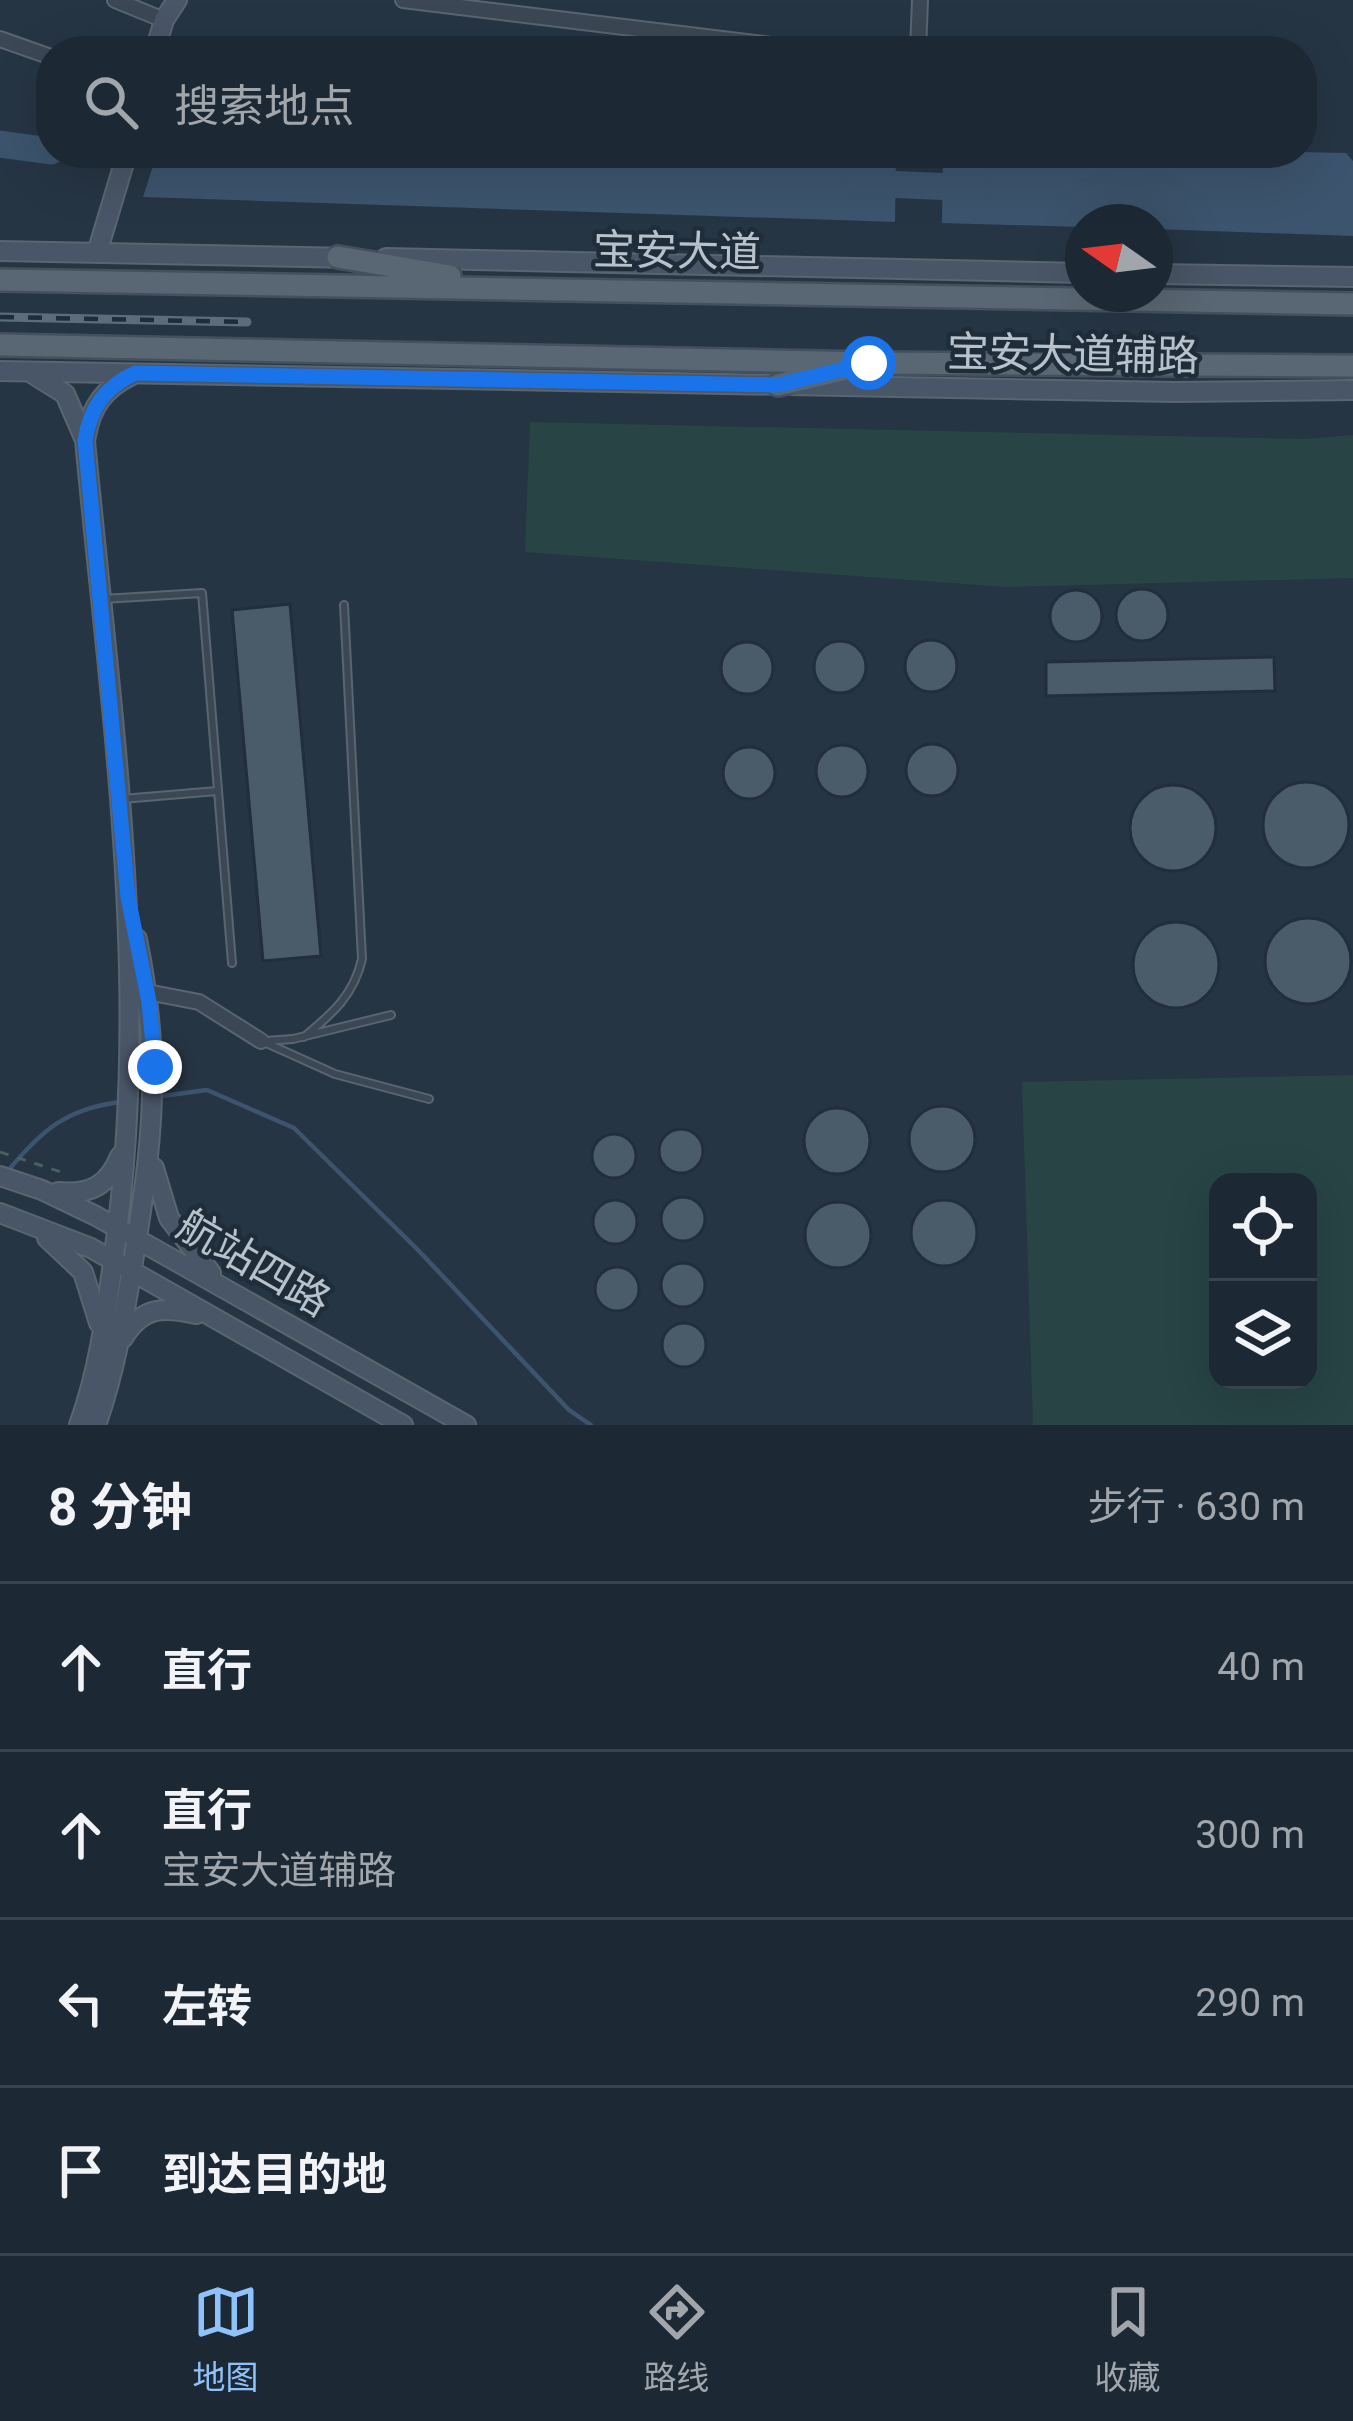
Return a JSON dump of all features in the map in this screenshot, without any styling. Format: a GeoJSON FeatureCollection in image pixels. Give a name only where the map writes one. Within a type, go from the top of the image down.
{"type":"FeatureCollection","features":[{"type":"Feature","properties":{"kind":"main road"},"geometry":{"type":"LineString","coordinates":[[338,257],[522,288]]}},
{"type":"Feature","properties":{"kind":"main road","name":"宝安大道"},"geometry":{"type":"LineString","coordinates":[[0,280],[1353,304]]}},
{"type":"Feature","properties":{"kind":"main road"},"geometry":{"type":"LineString","coordinates":[[0,345],[869,363],[1353,365]]}},
{"type":"Feature","properties":{"kind":"main road"},"geometry":{"type":"LineString","coordinates":[[778,385],[869,363]]}},
{"type":"Feature","properties":{"kind":"street"},"geometry":{"type":"LineString","coordinates":[[115,0],[164,20]]}},
{"type":"Feature","properties":{"kind":"street"},"geometry":{"type":"LineString","coordinates":[[159,36],[177,0]]}},
{"type":"Feature","properties":{"kind":"street"},"geometry":{"type":"LineString","coordinates":[[403,0],[697,36]]}},
{"type":"Feature","properties":{"kind":"street"},"geometry":{"type":"LineString","coordinates":[[919,36],[920,0]]}},
{"type":"Feature","properties":{"kind":"street"},"geometry":{"type":"LineString","coordinates":[[0,38],[36,52]]}},
{"type":"Feature","properties":{"kind":"street"},"geometry":{"type":"LineString","coordinates":[[97,253],[122,168]]}},
{"type":"Feature","properties":{"kind":"street","name":"宝安大道辅路"},"geometry":{"type":"LineString","coordinates":[[0,251],[1065,272]]}},
{"type":"Feature","properties":{"kind":"street","name":"宝安大道辅路"},"geometry":{"type":"LineString","coordinates":[[1173,274],[1353,277]]}},
{"type":"Feature","properties":{"kind":"street","name":"宝安大道辅路"},"geometry":{"type":"LineString","coordinates":[[0,371],[1175,392],[1353,390]]}},
{"type":"Feature","properties":{"kind":"street"},"geometry":{"type":"LineString","coordinates":[[24,371],[44,377],[65,394],[85,440]]}},
{"type":"Feature","properties":{"kind":"street"},"geometry":{"type":"LineString","coordinates":[[96,1425],[110,1343],[113,1260],[129,1129],[130,1034],[128,897],[85,440],[103,394],[135,373]]}},
{"type":"Feature","properties":{"kind":"street"},"geometry":{"type":"LineString","coordinates":[[128,897],[153,1034],[152,1139],[158,1191],[169,1218],[196,1258],[226,1288]]}},
{"type":"Feature","properties":{"kind":"street"},"geometry":{"type":"LineString","coordinates":[[147,992],[199,1002],[261,1041]]}},
{"type":"Feature","properties":{"kind":"street"},"geometry":{"type":"LineString","coordinates":[[42,1190],[75,1194],[106,1183],[120,1160],[129,1129]]}},
{"type":"Feature","properties":{"kind":"street"},"geometry":{"type":"LineString","coordinates":[[80,1425],[132,1270],[152,1139]]}},
{"type":"Feature","properties":{"kind":"street","name":"航站四路"},"geometry":{"type":"LineString","coordinates":[[0,1176],[42,1190],[137,1238],[466,1425]]}},
{"type":"Feature","properties":{"kind":"street","name":"航站四路"},"geometry":{"type":"LineString","coordinates":[[0,1214],[113,1260],[403,1425]]}},
{"type":"Feature","properties":{"kind":"street"},"geometry":{"type":"LineString","coordinates":[[23,1221],[59,1246],[83,1272],[110,1343]]}},
{"type":"Feature","properties":{"kind":"street"},"geometry":{"type":"LineString","coordinates":[[110,1343],[134,1321],[158,1309],[226,1324]]}},
{"type":"Feature","properties":{"kind":"lane"},"geometry":{"type":"LineString","coordinates":[[100,599],[202,593],[232,963]]}},
{"type":"Feature","properties":{"kind":"lane"},"geometry":{"type":"LineString","coordinates":[[304,1037],[346,998],[358,980],[362,959],[344,605]]}},
{"type":"Feature","properties":{"kind":"lane"},"geometry":{"type":"LineString","coordinates":[[119,800],[218,791]]}},
{"type":"Feature","properties":{"kind":"lane"},"geometry":{"type":"LineString","coordinates":[[261,1041],[304,1037],[392,1015]]}},
{"type":"Feature","properties":{"kind":"lane"},"geometry":{"type":"LineString","coordinates":[[261,1041],[335,1074],[429,1099]]}},
{"type":"Feature","properties":{"kind":"path"},"geometry":{"type":"LineString","coordinates":[[0,1152],[57,1172]]}},
{"type":"Feature","properties":{"kind":"green space"},"geometry":{"type":"Polygon","coordinates":[[[530,422],[1306,439],[1353,435],[1353,578],[1006,587],[525,552],[530,422]]]}},
{"type":"Feature","properties":{"kind":"green space"},"geometry":{"type":"Polygon","coordinates":[[[1353,1075],[1353,1425],[1033,1425],[1022,1082],[1353,1075]]]}},
{"type":"Feature","properties":{"kind":"water"},"geometry":{"type":"Polygon","coordinates":[[[1317,152],[1346,153],[1353,161],[1353,236],[1173,230],[1173,204],[1065,204],[1065,226],[942,223],[943,168],[1317,168],[1317,152]]]}},
{"type":"Feature","properties":{"kind":"water"},"geometry":{"type":"Polygon","coordinates":[[[152,168],[896,168],[895,222],[143,197],[152,168]]]}},
{"type":"Feature","properties":{"kind":"building"},"geometry":{"type":"Polygon","coordinates":[[[1142,589],[1161,596],[1168,615],[1161,634],[1142,641],[1123,634],[1116,615],[1123,596],[1142,589]]]}},
{"type":"Feature","properties":{"kind":"building"},"geometry":{"type":"Polygon","coordinates":[[[1076,590],[1095,597],[1102,616],[1095,635],[1076,642],[1057,635],[1050,616],[1057,597],[1076,590]]]}},
{"type":"Feature","properties":{"kind":"building"},"geometry":{"type":"Polygon","coordinates":[[[290,604],[321,956],[263,961],[232,610],[290,604]]]}},
{"type":"Feature","properties":{"kind":"building"},"geometry":{"type":"Polygon","coordinates":[[[931,640],[949,648],[957,666],[949,684],[931,692],[913,684],[905,666],[913,648],[931,640]]]}},
{"type":"Feature","properties":{"kind":"building"},"geometry":{"type":"Polygon","coordinates":[[[840,641],[858,649],[866,667],[858,685],[840,693],[822,685],[814,667],[822,649],[840,641]]]}},
{"type":"Feature","properties":{"kind":"building"},"geometry":{"type":"Polygon","coordinates":[[[747,642],[765,650],[773,668],[765,686],[747,694],[729,686],[721,668],[729,650],[747,642]]]}},
{"type":"Feature","properties":{"kind":"building"},"geometry":{"type":"Polygon","coordinates":[[[1274,657],[1275,691],[1046,696],[1046,662],[1274,657]]]}},
{"type":"Feature","properties":{"kind":"building"},"geometry":{"type":"Polygon","coordinates":[[[932,744],[950,752],[958,770],[950,788],[932,796],[914,788],[906,770],[914,752],[932,744]]]}},
{"type":"Feature","properties":{"kind":"building"},"geometry":{"type":"Polygon","coordinates":[[[842,745],[860,753],[868,771],[860,789],[842,797],[824,789],[816,771],[824,753],[842,745]]]}},
{"type":"Feature","properties":{"kind":"building"},"geometry":{"type":"Polygon","coordinates":[[[749,747],[767,755],[775,773],[767,791],[749,799],[731,791],[723,773],[731,755],[749,747]]]}},
{"type":"Feature","properties":{"kind":"building"},"geometry":{"type":"Polygon","coordinates":[[[1306,782],[1322,785],[1336,795],[1346,809],[1346,841],[1336,855],[1322,865],[1306,868],[1290,865],[1276,855],[1266,841],[1263,825],[1266,809],[1276,795],[1290,785],[1306,782]]]}},
{"type":"Feature","properties":{"kind":"building"},"geometry":{"type":"Polygon","coordinates":[[[1173,785],[1189,788],[1203,798],[1213,812],[1213,844],[1203,858],[1189,868],[1173,871],[1157,868],[1143,858],[1133,844],[1130,828],[1133,812],[1143,798],[1157,788],[1173,785]]]}},
{"type":"Feature","properties":{"kind":"building"},"geometry":{"type":"Polygon","coordinates":[[[1308,918],[1324,921],[1338,931],[1348,945],[1348,977],[1338,991],[1324,1001],[1308,1004],[1292,1001],[1278,991],[1268,977],[1265,961],[1268,945],[1278,931],[1292,921],[1308,918]]]}},
{"type":"Feature","properties":{"kind":"building"},"geometry":{"type":"Polygon","coordinates":[[[1176,922],[1192,925],[1206,935],[1216,949],[1216,981],[1206,995],[1192,1005],[1176,1008],[1160,1005],[1146,995],[1136,981],[1133,965],[1136,949],[1146,935],[1160,925],[1176,922]]]}},
{"type":"Feature","properties":{"kind":"building"},"geometry":{"type":"Polygon","coordinates":[[[942,1106],[965,1116],[975,1139],[965,1162],[942,1172],[919,1162],[909,1139],[919,1116],[942,1106]]]}},
{"type":"Feature","properties":{"kind":"building"},"geometry":{"type":"Polygon","coordinates":[[[837,1108],[860,1118],[870,1141],[860,1164],[837,1174],[814,1164],[804,1141],[814,1118],[837,1108]]]}},
{"type":"Feature","properties":{"kind":"building"},"geometry":{"type":"Polygon","coordinates":[[[681,1129],[696,1136],[703,1151],[696,1166],[681,1173],[666,1166],[659,1151],[666,1136],[681,1129]]]}},
{"type":"Feature","properties":{"kind":"building"},"geometry":{"type":"Polygon","coordinates":[[[614,1134],[629,1141],[636,1156],[629,1171],[614,1178],[599,1171],[592,1156],[599,1141],[614,1134]]]}},
{"type":"Feature","properties":{"kind":"building"},"geometry":{"type":"Polygon","coordinates":[[[683,1197],[698,1204],[705,1219],[698,1234],[683,1241],[668,1234],[661,1219],[668,1204],[683,1197]]]}},
{"type":"Feature","properties":{"kind":"building"},"geometry":{"type":"Polygon","coordinates":[[[615,1200],[630,1207],[637,1222],[630,1237],[615,1244],[600,1237],[593,1222],[600,1207],[615,1200]]]}},
{"type":"Feature","properties":{"kind":"building"},"geometry":{"type":"Polygon","coordinates":[[[944,1200],[967,1210],[977,1233],[967,1256],[944,1266],[921,1256],[911,1233],[921,1210],[944,1200]]]}},
{"type":"Feature","properties":{"kind":"building"},"geometry":{"type":"Polygon","coordinates":[[[838,1202],[861,1212],[871,1235],[861,1258],[838,1268],[815,1258],[805,1235],[815,1212],[838,1202]]]}},
{"type":"Feature","properties":{"kind":"building"},"geometry":{"type":"Polygon","coordinates":[[[683,1263],[698,1270],[705,1285],[698,1300],[683,1307],[668,1300],[661,1285],[668,1270],[683,1263]]]}},
{"type":"Feature","properties":{"kind":"building"},"geometry":{"type":"Polygon","coordinates":[[[617,1267],[632,1274],[639,1289],[632,1304],[617,1311],[602,1304],[595,1289],[602,1274],[617,1267]]]}},
{"type":"Feature","properties":{"kind":"building"},"geometry":{"type":"Polygon","coordinates":[[[684,1323],[699,1330],[706,1345],[699,1360],[684,1367],[669,1360],[662,1345],[669,1330],[684,1323]]]}},
{"type":"Feature","properties":{"kind":"waterway"},"geometry":{"type":"LineString","coordinates":[[0,144],[36,149]]}},
{"type":"Feature","properties":{"kind":"waterway"},"geometry":{"type":"LineString","coordinates":[[860,183],[978,188]]}},
{"type":"Feature","properties":{"kind":"waterway"},"geometry":{"type":"LineString","coordinates":[[155,1097],[207,1090],[294,1128],[569,1410],[591,1425]]}},
{"type":"Feature","properties":{"kind":"waterway"},"geometry":{"type":"LineString","coordinates":[[7,1172],[56,1124],[84,1110],[120,1102]]}},
{"type":"Feature","properties":{"kind":"railway"},"geometry":{"type":"LineString","coordinates":[[0,317],[247,322]]}},
{"type":"Feature","properties":{"kind":"route"},"geometry":{"type":"LineString","coordinates":[[155,1067],[149,1002],[128,897],[85,440],[94,407],[113,384],[135,373],[778,385],[869,363]]}}]}
